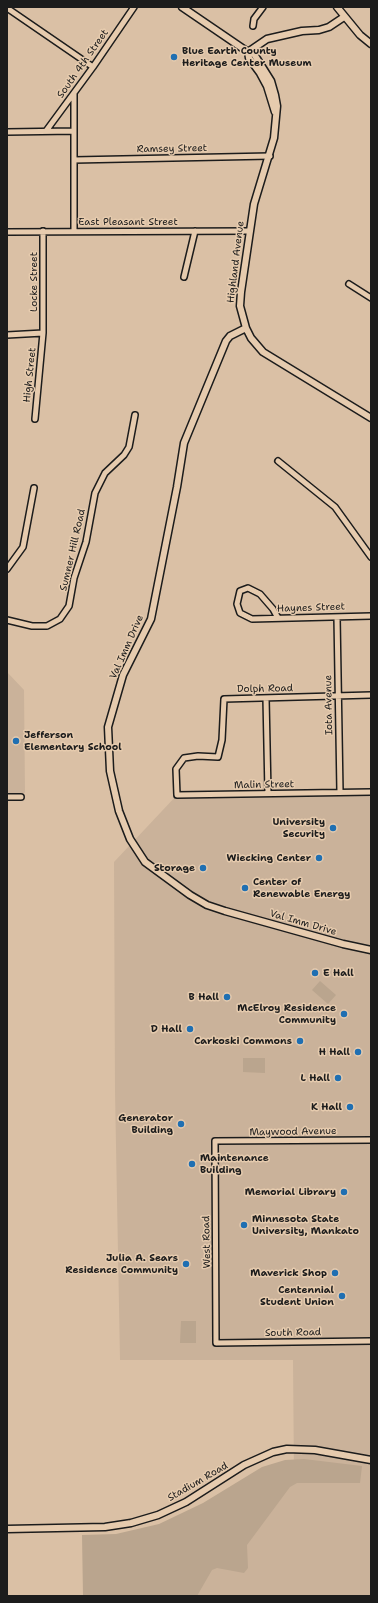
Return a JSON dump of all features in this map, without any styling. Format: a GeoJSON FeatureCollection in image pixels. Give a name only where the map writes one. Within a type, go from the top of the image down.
{"type":"FeatureCollection","features":[{"type":"Feature","properties":{"kind":"street","name":"South 4th Street"},"geometry":{"type":"LineString","coordinates":[[46,131],[74,94],[134,7]]}},
{"type":"Feature","properties":{"kind":"street","name":"Highland Avenue"},"geometry":{"type":"LineString","coordinates":[[182,7],[248,52],[254,54],[271,81],[277,106],[274,138],[270,156],[254,204],[241,292],[240,306],[246,328],[251,338],[263,352],[371,418]]}},
{"type":"Feature","properties":{"kind":"street"},"geometry":{"type":"LineString","coordinates":[[253,26],[254,19],[262,7]]}},
{"type":"Feature","properties":{"kind":"street"},"geometry":{"type":"LineString","coordinates":[[338,7],[344,17],[360,35],[371,44]]}},
{"type":"Feature","properties":{"kind":"street"},"geometry":{"type":"LineString","coordinates":[[7,8],[93,67]]}},
{"type":"Feature","properties":{"kind":"street"},"geometry":{"type":"LineString","coordinates":[[248,52],[266,39],[302,31],[324,29],[344,17]]}},
{"type":"Feature","properties":{"kind":"street"},"geometry":{"type":"LineString","coordinates":[[74,94],[74,231]]}},
{"type":"Feature","properties":{"kind":"street"},"geometry":{"type":"LineString","coordinates":[[8,131],[74,131]]}},
{"type":"Feature","properties":{"kind":"street","name":"Ramsey Street"},"geometry":{"type":"LineString","coordinates":[[74,160],[270,156]]}},
{"type":"Feature","properties":{"kind":"street","name":"Locke Street"},"geometry":{"type":"LineString","coordinates":[[43,231],[43,334]]}},
{"type":"Feature","properties":{"kind":"street"},"geometry":{"type":"LineString","coordinates":[[184,277],[195,231]]}},
{"type":"Feature","properties":{"kind":"street","name":"East Pleasant Street"},"geometry":{"type":"LineString","coordinates":[[7,232],[250,231]]}},
{"type":"Feature","properties":{"kind":"street"},"geometry":{"type":"LineString","coordinates":[[349,284],[371,298]]}},
{"type":"Feature","properties":{"kind":"street","name":"Val Imm Drive"},"geometry":{"type":"LineString","coordinates":[[246,328],[230,336],[226,341],[184,443],[177,487],[151,619],[123,675],[108,726],[110,771],[119,811],[130,839],[145,862],[190,896],[225,911],[343,944],[371,950]]}},
{"type":"Feature","properties":{"kind":"street"},"geometry":{"type":"LineString","coordinates":[[7,335],[43,334]]}},
{"type":"Feature","properties":{"kind":"street","name":"High Street"},"geometry":{"type":"LineString","coordinates":[[35,419],[43,334]]}},
{"type":"Feature","properties":{"kind":"street","name":"Sumner Hill Road"},"geometry":{"type":"LineString","coordinates":[[7,620],[32,626],[47,626],[60,618],[69,606],[74,578],[86,542],[95,493],[105,473],[124,455],[129,447],[135,415]]}},
{"type":"Feature","properties":{"kind":"street"},"geometry":{"type":"LineString","coordinates":[[278,461],[335,507],[371,557]]}},
{"type":"Feature","properties":{"kind":"street"},"geometry":{"type":"LineString","coordinates":[[7,569],[23,547],[34,488]]}},
{"type":"Feature","properties":{"kind":"street","name":"Haynes Street"},"geometry":{"type":"LineString","coordinates":[[278,618],[273,609],[260,594],[248,588],[240,591],[237,604],[240,613],[252,619],[371,616]]}},
{"type":"Feature","properties":{"kind":"street","name":"Iota Avenue"},"geometry":{"type":"LineString","coordinates":[[337,617],[340,792]]}},
{"type":"Feature","properties":{"kind":"street","name":"Dolph Road"},"geometry":{"type":"LineString","coordinates":[[176,776],[176,769],[184,758],[198,756],[218,758],[222,740],[224,699],[371,694]]}},
{"type":"Feature","properties":{"kind":"street"},"geometry":{"type":"LineString","coordinates":[[266,698],[268,794]]}},
{"type":"Feature","properties":{"kind":"street","name":"Malin Street"},"geometry":{"type":"LineString","coordinates":[[176,776],[177,795],[371,792]]}},
{"type":"Feature","properties":{"kind":"street"},"geometry":{"type":"LineString","coordinates":[[7,797],[21,797]]}},
{"type":"Feature","properties":{"kind":"street","name":"Maywood Avenue"},"geometry":{"type":"LineString","coordinates":[[215,1142],[371,1140]]}},
{"type":"Feature","properties":{"kind":"street","name":"West Road"},"geometry":{"type":"LineString","coordinates":[[215,1142],[216,1343]]}},
{"type":"Feature","properties":{"kind":"street","name":"South Road"},"geometry":{"type":"LineString","coordinates":[[216,1343],[371,1341]]}},
{"type":"Feature","properties":{"kind":"street","name":"Stadium Road"},"geometry":{"type":"LineString","coordinates":[[7,1529],[105,1527],[131,1523],[158,1515],[186,1502],[244,1466],[273,1452],[287,1449],[314,1450],[371,1460]]}},
{"type":"Feature","properties":{"kind":"shaded area","name":"Jefferson Elementary School"},"geometry":{"type":"Polygon","coordinates":[[[7,672],[24,690],[25,793],[7,793],[7,672]]]}},
{"type":"Feature","properties":{"kind":"shaded area","name":"Minnesota State University, Mankato"},"geometry":{"type":"Polygon","coordinates":[[[371,792],[371,1596],[195,1596],[209,1544],[294,1477],[293,1360],[120,1360],[115,1091],[114,862],[177,795],[371,792]]]}},
{"type":"Feature","properties":{"kind":"shaded area"},"geometry":{"type":"Polygon","coordinates":[[[320,981],[336,995],[328,1004],[312,990],[320,981]]]}},
{"type":"Feature","properties":{"kind":"shaded area"},"geometry":{"type":"Polygon","coordinates":[[[243,1058],[265,1058],[265,1073],[243,1072],[243,1058]]]}},
{"type":"Feature","properties":{"kind":"shaded area"},"geometry":{"type":"Polygon","coordinates":[[[181,1321],[196,1321],[196,1343],[180,1343],[181,1321]]]}},
{"type":"Feature","properties":{"kind":"shaded area"},"geometry":{"type":"Polygon","coordinates":[[[304,1459],[362,1466],[360,1483],[297,1483],[290,1487],[247,1545],[248,1568],[244,1573],[217,1568],[212,1570],[197,1596],[83,1596],[82,1535],[116,1534],[159,1524],[203,1503],[262,1467],[285,1460],[304,1459]]]}},
{"type":"Feature","properties":{"kind":"place","name":"Blue Earth County Heritage Center Museum"},"geometry":{"type":"Point","coordinates":[174,57]}},
{"type":"Feature","properties":{"kind":"place","name":"Jefferson Elementary School"},"geometry":{"type":"Point","coordinates":[16,741]}},
{"type":"Feature","properties":{"kind":"place","name":"University Security"},"geometry":{"type":"Point","coordinates":[333,828]}},
{"type":"Feature","properties":{"kind":"place","name":"Wiecking Center"},"geometry":{"type":"Point","coordinates":[319,858]}},
{"type":"Feature","properties":{"kind":"place","name":"Storage"},"geometry":{"type":"Point","coordinates":[203,868]}},
{"type":"Feature","properties":{"kind":"place","name":"Center of Renewable Energy"},"geometry":{"type":"Point","coordinates":[245,888]}},
{"type":"Feature","properties":{"kind":"place","name":"E Hall"},"geometry":{"type":"Point","coordinates":[315,973]}},
{"type":"Feature","properties":{"kind":"place","name":"B Hall"},"geometry":{"type":"Point","coordinates":[227,997]}},
{"type":"Feature","properties":{"kind":"place","name":"McElroy Residence Community"},"geometry":{"type":"Point","coordinates":[344,1014]}},
{"type":"Feature","properties":{"kind":"place","name":"D Hall"},"geometry":{"type":"Point","coordinates":[190,1029]}},
{"type":"Feature","properties":{"kind":"place","name":"Carkoski Commons"},"geometry":{"type":"Point","coordinates":[300,1041]}},
{"type":"Feature","properties":{"kind":"place","name":"H Hall"},"geometry":{"type":"Point","coordinates":[358,1052]}},
{"type":"Feature","properties":{"kind":"place","name":"L Hall"},"geometry":{"type":"Point","coordinates":[338,1078]}},
{"type":"Feature","properties":{"kind":"place","name":"K Hall"},"geometry":{"type":"Point","coordinates":[350,1107]}},
{"type":"Feature","properties":{"kind":"place","name":"Generator Building"},"geometry":{"type":"Point","coordinates":[181,1124]}},
{"type":"Feature","properties":{"kind":"place","name":"Maintenance Building"},"geometry":{"type":"Point","coordinates":[192,1164]}},
{"type":"Feature","properties":{"kind":"place","name":"Memorial Library"},"geometry":{"type":"Point","coordinates":[344,1192]}},
{"type":"Feature","properties":{"kind":"place","name":"Minnesota State University, Mankato"},"geometry":{"type":"Point","coordinates":[244,1225]}},
{"type":"Feature","properties":{"kind":"place","name":"Julia A. Sears Residence Community"},"geometry":{"type":"Point","coordinates":[186,1264]}},
{"type":"Feature","properties":{"kind":"place","name":"Maverick Shop"},"geometry":{"type":"Point","coordinates":[335,1273]}},
{"type":"Feature","properties":{"kind":"place","name":"Centennial Student Union"},"geometry":{"type":"Point","coordinates":[342,1296]}}]}
